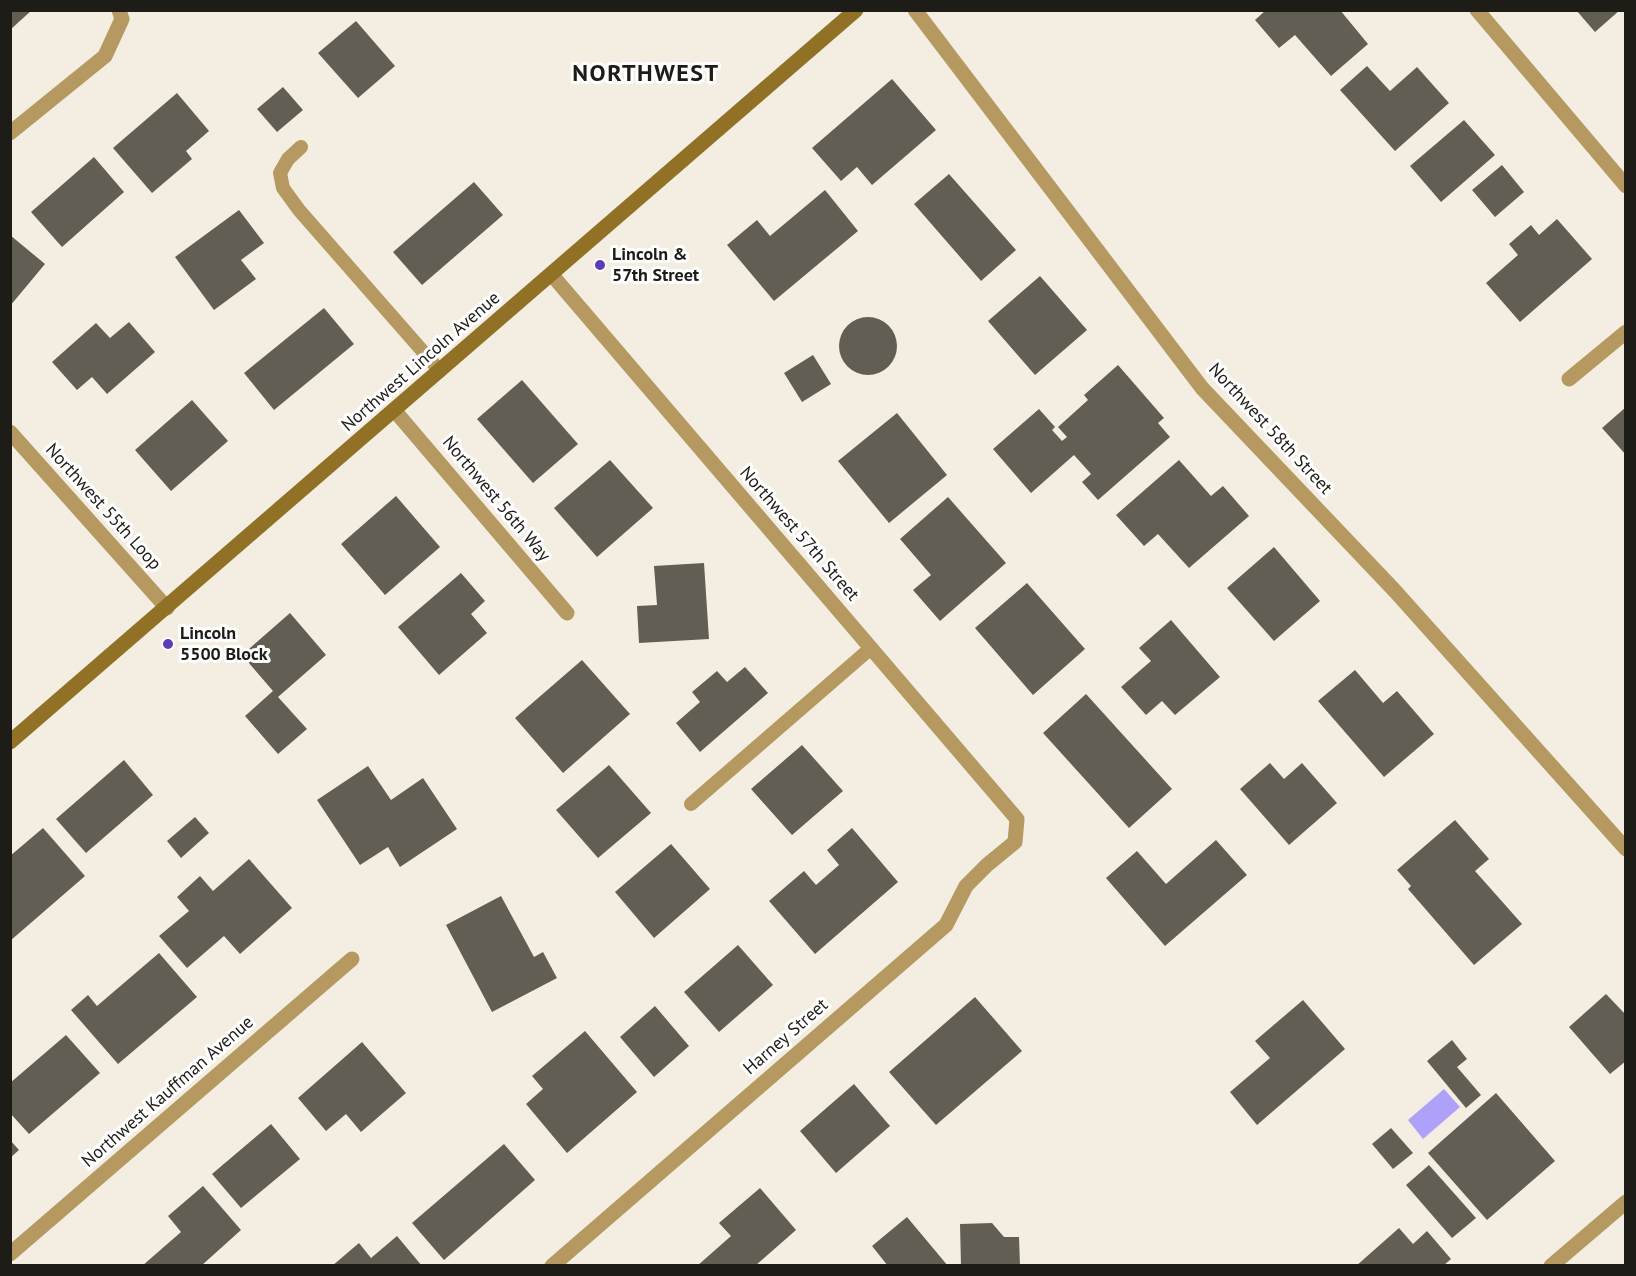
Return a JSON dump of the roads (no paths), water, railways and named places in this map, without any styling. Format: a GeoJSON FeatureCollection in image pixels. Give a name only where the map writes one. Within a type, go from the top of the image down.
{"type":"FeatureCollection","features":[{"type":"Feature","properties":{"kind":"street"},"geometry":{"type":"LineString","coordinates":[[10,133],[105,56],[122,19],[119,10]]}},
{"type":"Feature","properties":{"kind":"street","name":"Northwest Lincoln Avenue"},"geometry":{"type":"LineString","coordinates":[[10,742],[856,10]]}},
{"type":"Feature","properties":{"kind":"street","name":"Northwest 58th Street"},"geometry":{"type":"LineString","coordinates":[[915,10],[1202,388],[1395,591],[1626,849]]}},
{"type":"Feature","properties":{"kind":"street"},"geometry":{"type":"LineString","coordinates":[[1477,10],[1626,186]]}},
{"type":"Feature","properties":{"kind":"street","name":"Northwest 57th Street"},"geometry":{"type":"LineString","coordinates":[[552,275],[1017,819]]}},
{"type":"Feature","properties":{"kind":"street"},"geometry":{"type":"LineString","coordinates":[[1569,379],[1626,332]]}},
{"type":"Feature","properties":{"kind":"street","name":"Northwest 56th Way"},"geometry":{"type":"LineString","coordinates":[[395,411],[567,613]]}},
{"type":"Feature","properties":{"kind":"street","name":"Northwest 55th Loop"},"geometry":{"type":"LineString","coordinates":[[10,432],[167,608]]}},
{"type":"Feature","properties":{"kind":"street","name":"Harney Street"},"geometry":{"type":"LineString","coordinates":[[552,1266],[945,925],[966,886],[1015,842],[1017,819]]}},
{"type":"Feature","properties":{"kind":"street","name":"Northwest Kauffman Avenue"},"geometry":{"type":"LineString","coordinates":[[10,1254],[352,959]]}},
{"type":"Feature","properties":{"kind":"street"},"geometry":{"type":"LineString","coordinates":[[1551,1266],[1626,1202]]}},
{"type":"Feature","properties":{"kind":"lane"},"geometry":{"type":"LineString","coordinates":[[301,147],[288,159],[279,173],[283,188],[299,210],[440,371]]}},
{"type":"Feature","properties":{"kind":"lane"},"geometry":{"type":"LineString","coordinates":[[691,804],[871,648]]}},
{"type":"Feature","properties":{"kind":"place","name":"Lincoln & 57th Street"},"geometry":{"type":"Point","coordinates":[600,265]}},
{"type":"Feature","properties":{"kind":"place","name":"Lincoln 5500 Block"},"geometry":{"type":"Point","coordinates":[168,644]}},
{"type":"Feature","properties":{"kind":"district","name":"NORTHWEST"},"geometry":{"type":"Point","coordinates":[646,74]}}]}
